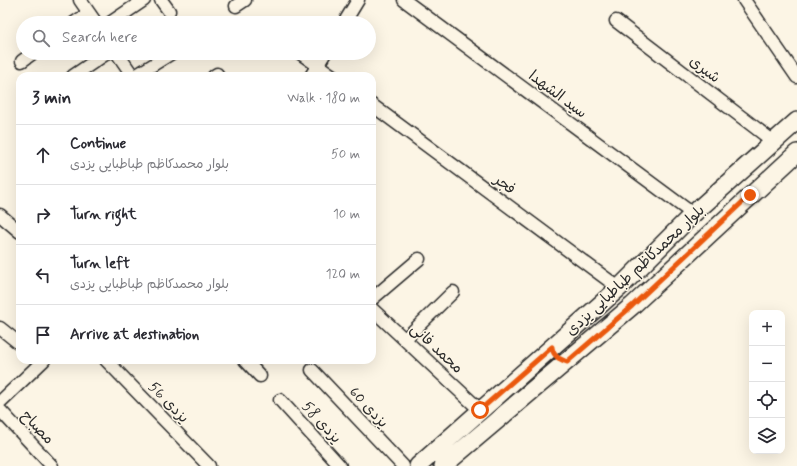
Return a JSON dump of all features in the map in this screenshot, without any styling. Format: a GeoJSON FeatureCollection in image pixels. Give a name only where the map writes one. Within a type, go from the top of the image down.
{"type":"FeatureCollection","features":[{"type":"Feature","properties":{"kind":"main road","name":"بلوار محمدکاظم طباطبایی یزدی"},"geometry":{"type":"LineString","coordinates":[[418,466],[619,288],[694,214],[797,121]]}},
{"type":"Feature","properties":{"kind":"main road","name":"بلوار محمدکاظم طباطبایی یزدی"},"geometry":{"type":"LineString","coordinates":[[443,466],[632,306],[797,153]]}},
{"type":"Feature","properties":{"kind":"main road"},"geometry":{"type":"LineString","coordinates":[[552,347],[553,352],[558,359],[567,362]]}},
{"type":"Feature","properties":{"kind":"main road"},"geometry":{"type":"LineString","coordinates":[[533,364],[540,364],[544,368],[546,380]]}},
{"type":"Feature","properties":{"kind":"street"},"geometry":{"type":"LineString","coordinates":[[80,0],[92,16]]}},
{"type":"Feature","properties":{"kind":"street"},"geometry":{"type":"LineString","coordinates":[[120,16],[144,0]]}},
{"type":"Feature","properties":{"kind":"street"},"geometry":{"type":"LineString","coordinates":[[162,0],[169,11]]}},
{"type":"Feature","properties":{"kind":"street"},"geometry":{"type":"LineString","coordinates":[[348,16],[358,0]]}},
{"type":"Feature","properties":{"kind":"street","name":"سید الشهدا"},"geometry":{"type":"LineString","coordinates":[[404,0],[694,214]]}},
{"type":"Feature","properties":{"kind":"street"},"geometry":{"type":"LineString","coordinates":[[744,0],[797,77]]}},
{"type":"Feature","properties":{"kind":"street"},"geometry":{"type":"LineString","coordinates":[[84,16],[89,12]]}},
{"type":"Feature","properties":{"kind":"street","name":"شیری"},"geometry":{"type":"LineString","coordinates":[[616,21],[774,142]]}},
{"type":"Feature","properties":{"kind":"street"},"geometry":{"type":"LineString","coordinates":[[79,72],[97,60]]}},
{"type":"Feature","properties":{"kind":"street"},"geometry":{"type":"LineString","coordinates":[[122,60],[131,72]]}},
{"type":"Feature","properties":{"kind":"street"},"geometry":{"type":"LineString","coordinates":[[141,72],[160,60]]}},
{"type":"Feature","properties":{"kind":"street"},"geometry":{"type":"LineString","coordinates":[[310,60],[328,72]]}},
{"type":"Feature","properties":{"kind":"street"},"geometry":{"type":"LineString","coordinates":[[314,72],[321,60]]}},
{"type":"Feature","properties":{"kind":"street","name":"فجر"},"geometry":{"type":"LineString","coordinates":[[376,108],[619,288]]}},
{"type":"Feature","properties":{"kind":"street"},"geometry":{"type":"LineString","coordinates":[[0,215],[16,229]]}},
{"type":"Feature","properties":{"kind":"street"},"geometry":{"type":"LineString","coordinates":[[376,296],[419,259]]}},
{"type":"Feature","properties":{"kind":"street"},"geometry":{"type":"LineString","coordinates":[[405,340],[453,292]]}},
{"type":"Feature","properties":{"kind":"street","name":"محمد فانی"},"geometry":{"type":"LineString","coordinates":[[376,313],[480,410]]}},
{"type":"Feature","properties":{"kind":"street"},"geometry":{"type":"LineString","coordinates":[[0,328],[16,341]]}},
{"type":"Feature","properties":{"kind":"street"},"geometry":{"type":"LineString","coordinates":[[0,402],[39,364]]}},
{"type":"Feature","properties":{"kind":"street","name":"یزدی 56"},"geometry":{"type":"LineString","coordinates":[[110,364],[209,466]]}},
{"type":"Feature","properties":{"kind":"street"},"geometry":{"type":"LineString","coordinates":[[249,364],[260,376]]}},
{"type":"Feature","properties":{"kind":"street","name":"یزدی 60"},"geometry":{"type":"LineString","coordinates":[[312,370],[403,466]]}},
{"type":"Feature","properties":{"kind":"street","name":"یزدی 58"},"geometry":{"type":"LineString","coordinates":[[280,400],[340,466]]}},
{"type":"Feature","properties":{"kind":"street","name":"مصباح"},"geometry":{"type":"LineString","coordinates":[[0,410],[52,466]]}},
{"type":"Feature","properties":{"kind":"route"},"geometry":{"type":"LineString","coordinates":[[480,410],[552,347],[553,352],[558,359],[567,362],[632,306],[750,195]]}}]}
